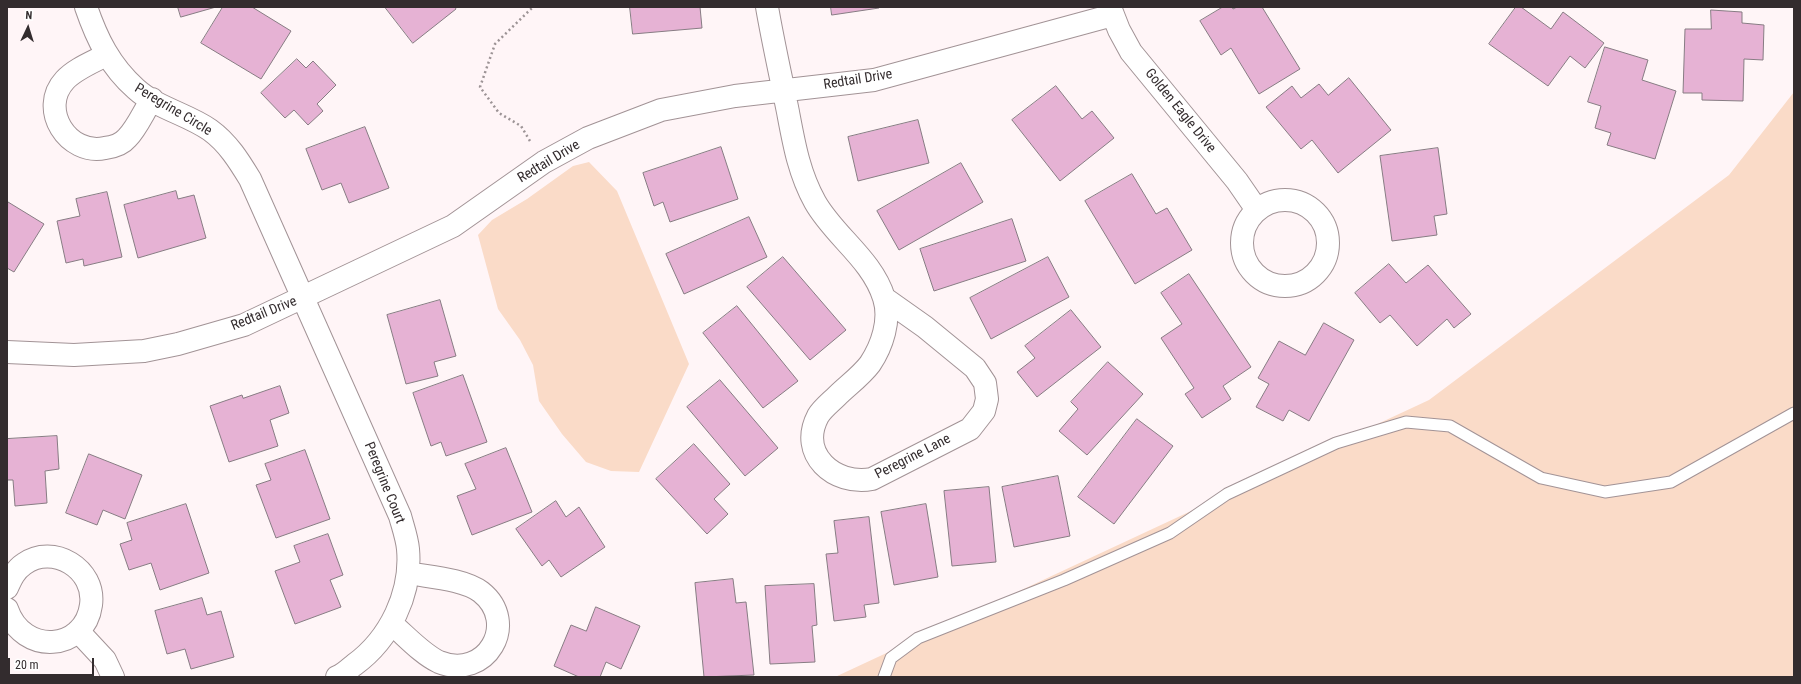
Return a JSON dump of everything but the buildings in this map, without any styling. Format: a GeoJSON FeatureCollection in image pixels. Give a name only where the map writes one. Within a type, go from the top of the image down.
{"type":"FeatureCollection","features":[{"type":"Feature","properties":{"kind":"street","name":"Peregrine Circle"},"geometry":{"type":"LineString","coordinates":[[86,7],[92,26],[106,55],[113,66],[137,90],[210,130],[232,150],[250,179],[304,298]]}},
{"type":"Feature","properties":{"kind":"street"},"geometry":{"type":"LineString","coordinates":[[767,7],[782,90]]}},
{"type":"Feature","properties":{"kind":"street","name":"Redtail Drive"},"geometry":{"type":"LineString","coordinates":[[7,352],[74,355],[144,351],[178,344],[244,325],[304,298],[453,226],[544,162],[588,138],[661,110],[698,102],[782,90],[874,80],[1112,11]]}},
{"type":"Feature","properties":{"kind":"street","name":"Golden Eagle Drive"},"geometry":{"type":"LineString","coordinates":[[1112,11],[1119,30],[1131,52],[1237,181],[1257,210]]}},
{"type":"Feature","properties":{"kind":"street"},"geometry":{"type":"LineString","coordinates":[[106,55],[72,73],[63,81],[56,96],[55,108],[59,126],[69,139],[83,147],[98,150],[114,146],[127,138],[152,99]]}},
{"type":"Feature","properties":{"kind":"street","name":"Peregrine Lane"},"geometry":{"type":"LineString","coordinates":[[782,90],[800,167],[815,202],[830,224],[864,261],[877,282],[886,305],[886,324],[882,340],[870,365],[819,414],[812,430],[813,446],[820,460],[830,472],[846,479],[860,481],[872,479],[970,429],[984,411],[987,399],[985,383],[975,368],[925,327],[884,298]]}},
{"type":"Feature","properties":{"kind":"street","name":"Peregrine Court"},"geometry":{"type":"LineString","coordinates":[[304,298],[400,516],[408,548],[408,573],[401,602],[392,624],[366,657],[337,677]]}},
{"type":"Feature","properties":{"kind":"street"},"geometry":{"type":"LineString","coordinates":[[7,588],[13,574],[25,563],[40,557],[56,557],[71,563],[83,574],[90,588],[91,604],[87,619],[78,631],[64,639],[49,642],[34,640],[20,632],[11,620],[7,609]]}},
{"type":"Feature","properties":{"kind":"street"},"geometry":{"type":"LineString","coordinates":[[392,624],[439,662],[454,666],[468,665],[480,660],[492,649],[498,634],[498,618],[492,603],[480,591],[467,584],[408,573]]}},
{"type":"Feature","properties":{"kind":"street"},"geometry":{"type":"LineString","coordinates":[[78,631],[105,660],[113,677]]}},
{"type":"Feature","properties":{"kind":"lane"},"geometry":{"type":"LineString","coordinates":[[884,677],[891,658],[918,638],[1064,580],[1170,532],[1227,494],[1336,443],[1406,422],[1450,426],[1541,478],[1605,492],[1671,482],[1794,413]]}},
{"type":"Feature","properties":{"kind":"path"},"geometry":{"type":"LineString","coordinates":[[533,7],[495,44],[480,87],[499,113],[521,126],[533,146]]}},
{"type":"Feature","properties":{"kind":"shaded area"},"geometry":{"type":"Polygon","coordinates":[[[1794,92],[1794,677],[835,677],[1429,400],[1729,175],[1794,92]]]}},
{"type":"Feature","properties":{"kind":"shaded area"},"geometry":{"type":"Polygon","coordinates":[[[589,162],[617,191],[689,364],[639,472],[611,471],[586,462],[562,434],[539,401],[533,365],[520,340],[498,309],[478,235],[492,220],[527,199],[573,166],[589,162]]]}}]}
